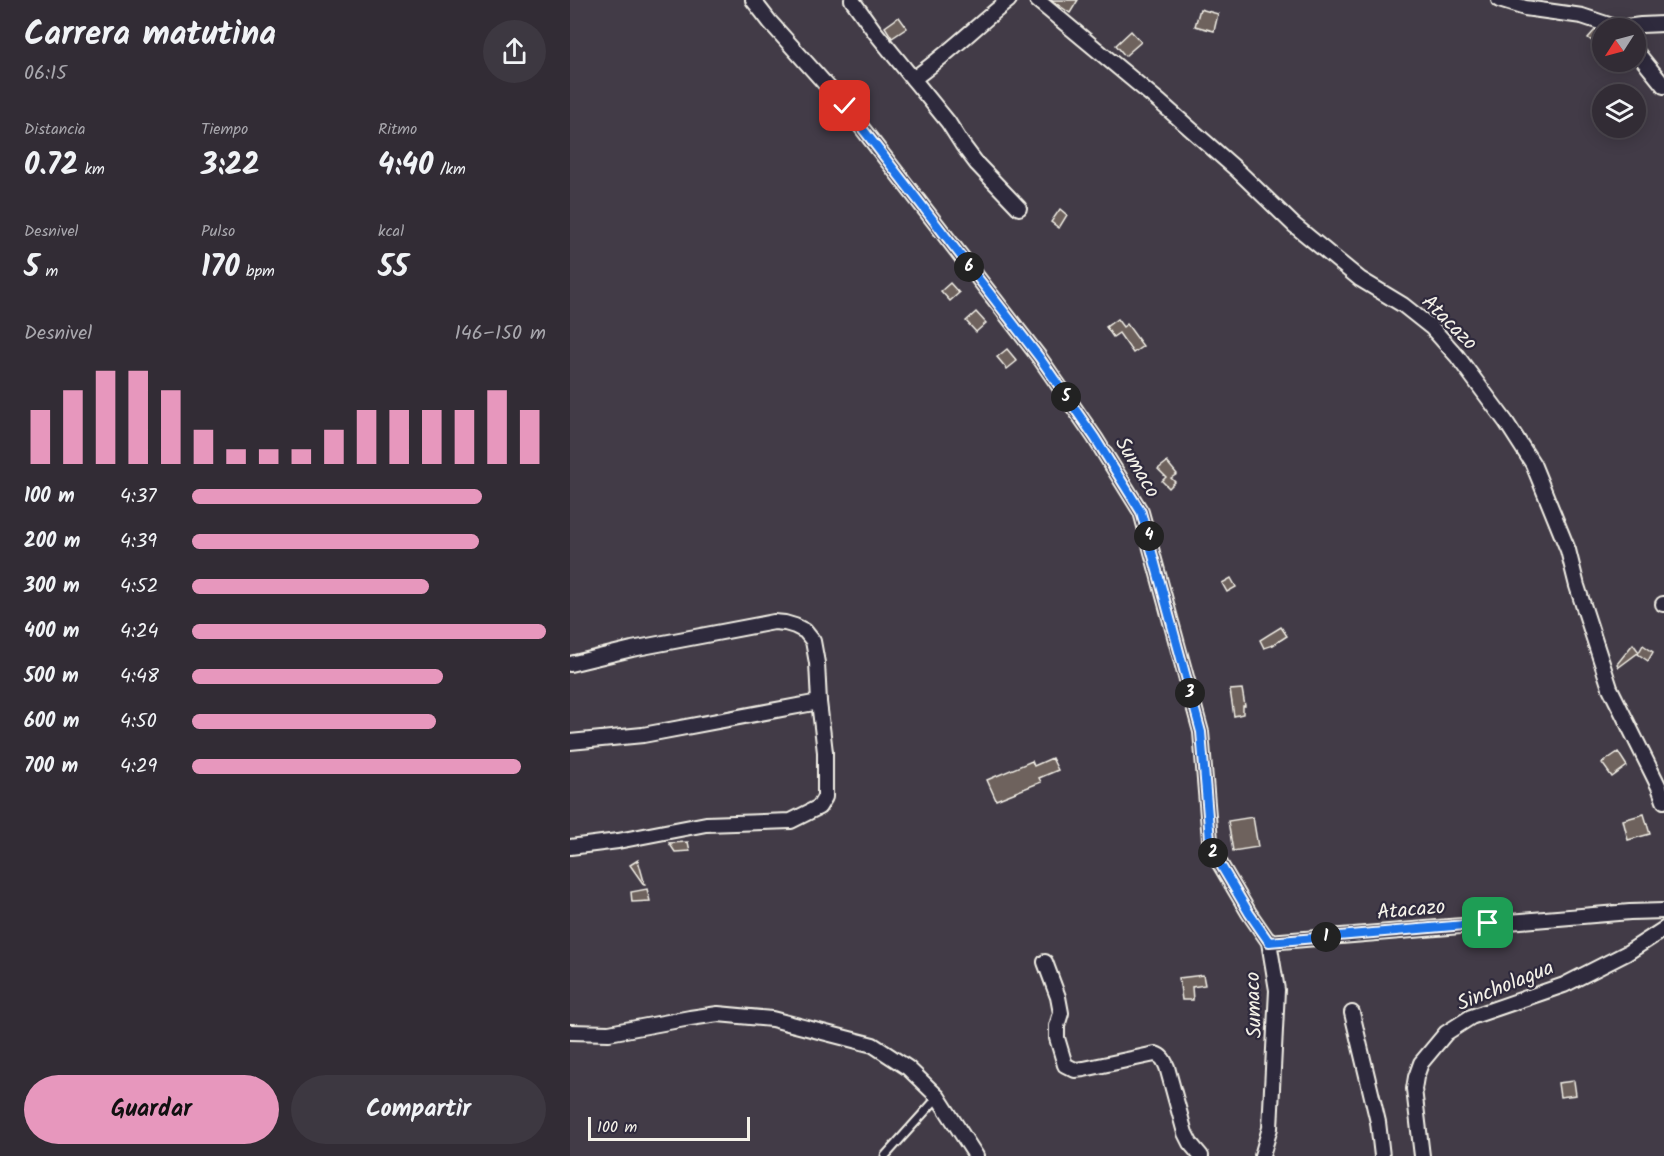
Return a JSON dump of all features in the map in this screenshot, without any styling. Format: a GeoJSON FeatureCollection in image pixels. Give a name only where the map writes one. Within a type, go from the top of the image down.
{"type":"FeatureCollection","features":[{"type":"Feature","properties":{"kind":"street","name":"Sumaco"},"geometry":{"type":"LineString","coordinates":[[753,0],[845,106],[1039,357],[1095,438],[1141,512],[1201,732],[1213,852],[1269,942],[1277,990],[1270,1128],[1262,1156]]}},
{"type":"Feature","properties":{"kind":"street"},"geometry":{"type":"LineString","coordinates":[[852,0],[948,122],[977,164],[1019,207]]}},
{"type":"Feature","properties":{"kind":"street"},"geometry":{"type":"LineString","coordinates":[[914,79],[1009,0]]}},
{"type":"Feature","properties":{"kind":"street","name":"Atacazo"},"geometry":{"type":"LineString","coordinates":[[1037,0],[1161,103],[1294,225],[1360,279],[1403,305],[1432,328],[1457,356],[1506,422],[1533,464],[1568,550],[1577,586],[1610,688],[1664,801]]}},
{"type":"Feature","properties":{"kind":"street"},"geometry":{"type":"LineString","coordinates":[[1499,0],[1525,8],[1592,19]]}},
{"type":"Feature","properties":{"kind":"street"},"geometry":{"type":"LineString","coordinates":[[1646,26],[1664,24]]}},
{"type":"Feature","properties":{"kind":"street"},"geometry":{"type":"LineString","coordinates":[[1646,64],[1664,86]]}},
{"type":"Feature","properties":{"kind":"street"},"geometry":{"type":"LineString","coordinates":[[570,664],[774,622],[785,623],[804,631],[813,641],[825,752],[825,797],[814,811],[791,821],[706,824],[618,841],[570,847]]}},
{"type":"Feature","properties":{"kind":"street"},"geometry":{"type":"LineString","coordinates":[[570,742],[643,735],[819,702]]}},
{"type":"Feature","properties":{"kind":"street","name":"Atacazo"},"geometry":{"type":"LineString","coordinates":[[1269,942],[1664,911]]}},
{"type":"Feature","properties":{"kind":"street","name":"Sincholagua"},"geometry":{"type":"LineString","coordinates":[[1422,1156],[1414,1089],[1416,1077],[1421,1063],[1446,1033],[1471,1017],[1564,985],[1627,953],[1664,929]]}},
{"type":"Feature","properties":{"kind":"street"},"geometry":{"type":"LineString","coordinates":[[1045,962],[1058,997],[1061,1013],[1057,1026],[1057,1038],[1065,1065],[1075,1070],[1155,1054],[1160,1056],[1167,1067],[1185,1133],[1190,1143],[1202,1156]]}},
{"type":"Feature","properties":{"kind":"street"},"geometry":{"type":"LineString","coordinates":[[1352,1013],[1378,1122],[1382,1156]]}},
{"type":"Feature","properties":{"kind":"street"},"geometry":{"type":"LineString","coordinates":[[570,1032],[609,1033],[718,1014],[772,1019],[873,1045],[908,1068],[938,1097],[976,1156]]}},
{"type":"Feature","properties":{"kind":"lane"},"geometry":{"type":"LineString","coordinates":[[885,1156],[938,1097]]}},
{"type":"Feature","properties":{"kind":"building"},"geometry":{"type":"Polygon","coordinates":[[[1051,0],[1078,0],[1070,13],[1051,0]]]}},
{"type":"Feature","properties":{"kind":"building"},"geometry":{"type":"Polygon","coordinates":[[[1200,9],[1218,14],[1214,31],[1195,26],[1200,9]]]}},
{"type":"Feature","properties":{"kind":"building"},"geometry":{"type":"Polygon","coordinates":[[[899,17],[907,28],[892,38],[885,27],[899,17]]]}},
{"type":"Feature","properties":{"kind":"building"},"geometry":{"type":"Polygon","coordinates":[[[1131,31],[1141,42],[1125,56],[1116,45],[1131,31]]]}},
{"type":"Feature","properties":{"kind":"building"},"geometry":{"type":"Polygon","coordinates":[[[1060,209],[1067,215],[1059,228],[1051,222],[1060,209]]]}},
{"type":"Feature","properties":{"kind":"building"},"geometry":{"type":"Polygon","coordinates":[[[950,283],[959,293],[950,301],[941,291],[950,283]]]}},
{"type":"Feature","properties":{"kind":"building"},"geometry":{"type":"Polygon","coordinates":[[[976,312],[986,323],[976,332],[966,321],[976,312]]]}},
{"type":"Feature","properties":{"kind":"building"},"geometry":{"type":"Polygon","coordinates":[[[1117,319],[1123,327],[1127,324],[1143,346],[1133,353],[1119,333],[1113,337],[1106,327],[1117,319]]]}},
{"type":"Feature","properties":{"kind":"building"},"geometry":{"type":"Polygon","coordinates":[[[1007,349],[1017,361],[1007,369],[997,357],[1007,349]]]}},
{"type":"Feature","properties":{"kind":"building"},"geometry":{"type":"Polygon","coordinates":[[[1167,462],[1177,474],[1171,478],[1175,482],[1169,488],[1162,481],[1166,477],[1158,469],[1167,462]]]}},
{"type":"Feature","properties":{"kind":"building"},"geometry":{"type":"Polygon","coordinates":[[[1231,578],[1236,587],[1227,592],[1222,583],[1231,578]]]}},
{"type":"Feature","properties":{"kind":"building"},"geometry":{"type":"Polygon","coordinates":[[[1281,627],[1287,636],[1264,648],[1260,640],[1281,627]]]}},
{"type":"Feature","properties":{"kind":"building"},"geometry":{"type":"Polygon","coordinates":[[[1633,644],[1639,652],[1619,667],[1617,664],[1633,644]]]}},
{"type":"Feature","properties":{"kind":"building"},"geometry":{"type":"Polygon","coordinates":[[[1643,645],[1653,652],[1648,661],[1638,654],[1643,645]]]}},
{"type":"Feature","properties":{"kind":"building"},"geometry":{"type":"Polygon","coordinates":[[[1242,689],[1245,706],[1243,706],[1243,714],[1234,716],[1230,690],[1242,689]]]}},
{"type":"Feature","properties":{"kind":"building"},"geometry":{"type":"Polygon","coordinates":[[[1618,752],[1627,766],[1612,777],[1602,763],[1618,752]]]}},
{"type":"Feature","properties":{"kind":"building"},"geometry":{"type":"Polygon","coordinates":[[[1052,758],[1058,770],[1039,778],[1041,782],[996,800],[987,780],[1032,761],[1034,766],[1052,758]]]}},
{"type":"Feature","properties":{"kind":"building"},"geometry":{"type":"Polygon","coordinates":[[[1644,814],[1650,834],[1628,840],[1623,820],[1644,814]]]}},
{"type":"Feature","properties":{"kind":"building"},"geometry":{"type":"Polygon","coordinates":[[[1253,817],[1258,847],[1233,851],[1228,821],[1253,817]]]}},
{"type":"Feature","properties":{"kind":"building"},"geometry":{"type":"Polygon","coordinates":[[[688,842],[690,851],[675,852],[669,843],[688,842]]]}},
{"type":"Feature","properties":{"kind":"building"},"geometry":{"type":"Polygon","coordinates":[[[638,860],[645,885],[630,865],[638,860]]]}},
{"type":"Feature","properties":{"kind":"building"},"geometry":{"type":"Polygon","coordinates":[[[647,889],[650,901],[632,902],[631,892],[647,889]]]}},
{"type":"Feature","properties":{"kind":"building"},"geometry":{"type":"Polygon","coordinates":[[[1203,975],[1205,985],[1192,987],[1193,1000],[1182,1000],[1179,978],[1203,975]]]}},
{"type":"Feature","properties":{"kind":"building"},"geometry":{"type":"Polygon","coordinates":[[[1574,1081],[1576,1095],[1560,1097],[1558,1083],[1574,1081]]]}},
{"type":"Feature","properties":{"kind":"route"},"geometry":{"type":"LineString","coordinates":[[845,106],[1039,357],[1095,438],[1141,512],[1201,732],[1213,852],[1269,942],[1488,923]]}}]}
